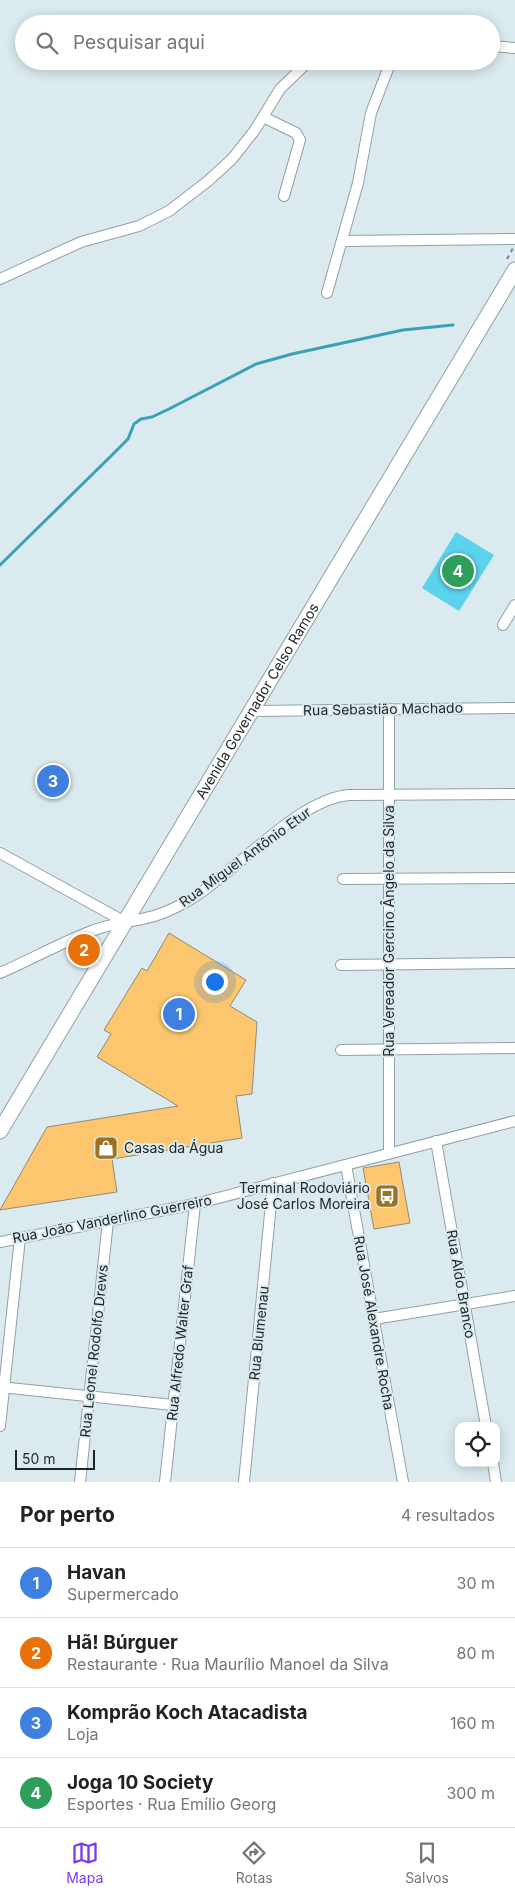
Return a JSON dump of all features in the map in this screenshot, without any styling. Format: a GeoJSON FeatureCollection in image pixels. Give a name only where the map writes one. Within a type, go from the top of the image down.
{"type":"FeatureCollection","features":[{"type":"Feature","properties":{"kind":"main road","name":"Avenida Governador Celso Ramos"},"geometry":{"type":"LineString","coordinates":[[0,1131],[515,270]]}},
{"type":"Feature","properties":{"kind":"street"},"geometry":{"type":"LineString","coordinates":[[500,47],[515,48]]}},
{"type":"Feature","properties":{"kind":"street"},"geometry":{"type":"LineString","coordinates":[[0,279],[81,242],[139,226],[159,218],[186,199],[225,166],[246,143],[280,89],[300,70]]}},
{"type":"Feature","properties":{"kind":"street"},"geometry":{"type":"LineString","coordinates":[[327,293],[358,183],[369,119],[388,70]]}},
{"type":"Feature","properties":{"kind":"street"},"geometry":{"type":"LineString","coordinates":[[262,117],[299,136],[300,140],[284,196]]}},
{"type":"Feature","properties":{"kind":"street"},"geometry":{"type":"LineString","coordinates":[[342,241],[515,239]]}},
{"type":"Feature","properties":{"kind":"street"},"geometry":{"type":"LineString","coordinates":[[515,605],[503,625],[515,625]]}},
{"type":"Feature","properties":{"kind":"street","name":"Rua Sebastião Machado"},"geometry":{"type":"LineString","coordinates":[[252,710],[515,708]]}},
{"type":"Feature","properties":{"kind":"street","name":"Rua Vereador Gercino Ângelo da Silva"},"geometry":{"type":"LineString","coordinates":[[388,709],[389,1153]]}},
{"type":"Feature","properties":{"kind":"street","name":"Rua Miguel Antônio Etur"},"geometry":{"type":"LineString","coordinates":[[0,973],[96,930],[158,915],[191,900],[221,878],[276,832],[326,800],[340,796],[389,794],[515,794]]}},
{"type":"Feature","properties":{"kind":"street"},"geometry":{"type":"LineString","coordinates":[[0,853],[125,922]]}},
{"type":"Feature","properties":{"kind":"street"},"geometry":{"type":"LineString","coordinates":[[343,880],[515,878]]}},
{"type":"Feature","properties":{"kind":"street"},"geometry":{"type":"LineString","coordinates":[[341,965],[515,963]]}},
{"type":"Feature","properties":{"kind":"street"},"geometry":{"type":"LineString","coordinates":[[340,1050],[515,1048]]}},
{"type":"Feature","properties":{"kind":"street","name":"Rua João Vanderlino Guerreiro"},"geometry":{"type":"LineString","coordinates":[[0,1242],[195,1204],[515,1121]]}},
{"type":"Feature","properties":{"kind":"street","name":"Rua Aldo Branco"},"geometry":{"type":"LineString","coordinates":[[436,1141],[485,1422]]}},
{"type":"Feature","properties":{"kind":"street","name":"Rua José Alexandre Rocha"},"geometry":{"type":"LineString","coordinates":[[346,1164],[403,1482]]}},
{"type":"Feature","properties":{"kind":"street","name":"Rua Blumenau"},"geometry":{"type":"LineString","coordinates":[[244,1482],[273,1184]]}},
{"type":"Feature","properties":{"kind":"street","name":"Rua Alfredo Walter Graf"},"geometry":{"type":"LineString","coordinates":[[165,1482],[195,1204]]}},
{"type":"Feature","properties":{"kind":"street","name":"Rua Leonel Rodolfo Drews"},"geometry":{"type":"LineString","coordinates":[[80,1482],[108,1221]]}},
{"type":"Feature","properties":{"kind":"street"},"geometry":{"type":"LineString","coordinates":[[0,1426],[2,1387],[20,1238]]}},
{"type":"Feature","properties":{"kind":"street"},"geometry":{"type":"LineString","coordinates":[[374,1319],[515,1296]]}},
{"type":"Feature","properties":{"kind":"street"},"geometry":{"type":"LineString","coordinates":[[2,1387],[173,1405]]}},
{"type":"Feature","properties":{"kind":"street"},"geometry":{"type":"LineString","coordinates":[[494,1467],[496,1482]]}},
{"type":"Feature","properties":{"kind":"shaded area"},"geometry":{"type":"Polygon","coordinates":[[[456,532],[494,555],[459,611],[422,588],[456,532]]]}},
{"type":"Feature","properties":{"kind":"building"},"geometry":{"type":"Polygon","coordinates":[[[169,933],[246,980],[230,1006],[257,1022],[252,1094],[236,1096],[242,1138],[112,1159],[117,1192],[0,1210],[47,1127],[178,1106],[97,1057],[111,1034],[104,1030],[142,968],[147,971],[169,933]]]}},
{"type":"Feature","properties":{"kind":"building","name":"Terminal Rodoviário José Carlos Moreira"},"geometry":{"type":"Polygon","coordinates":[[[399,1162],[410,1223],[374,1229],[363,1168],[399,1162]]]}},
{"type":"Feature","properties":{"kind":"waterway"},"geometry":{"type":"LineString","coordinates":[[0,565],[128,439],[134,424],[141,419],[152,417],[169,409],[256,364],[292,354],[403,330],[453,325]]}},
{"type":"Feature","properties":{"kind":"place","name":"Joga 10 Society"},"geometry":{"type":"Point","coordinates":[458,571]}},
{"type":"Feature","properties":{"kind":"place","name":"Komprão Koch Atacadista"},"geometry":{"type":"Point","coordinates":[53,781]}},
{"type":"Feature","properties":{"kind":"place","name":"Hã! Búrguer"},"geometry":{"type":"Point","coordinates":[84,950]}},
{"type":"Feature","properties":{"kind":"place","name":"Havan"},"geometry":{"type":"Point","coordinates":[179,1014]}},
{"type":"Feature","properties":{"kind":"place","name":"Casas da Água"},"geometry":{"type":"Point","coordinates":[106,1148]}},
{"type":"Feature","properties":{"kind":"place","name":"Terminal Rodoviário José Carlos Moreira"},"geometry":{"type":"Point","coordinates":[387,1196]}}]}
